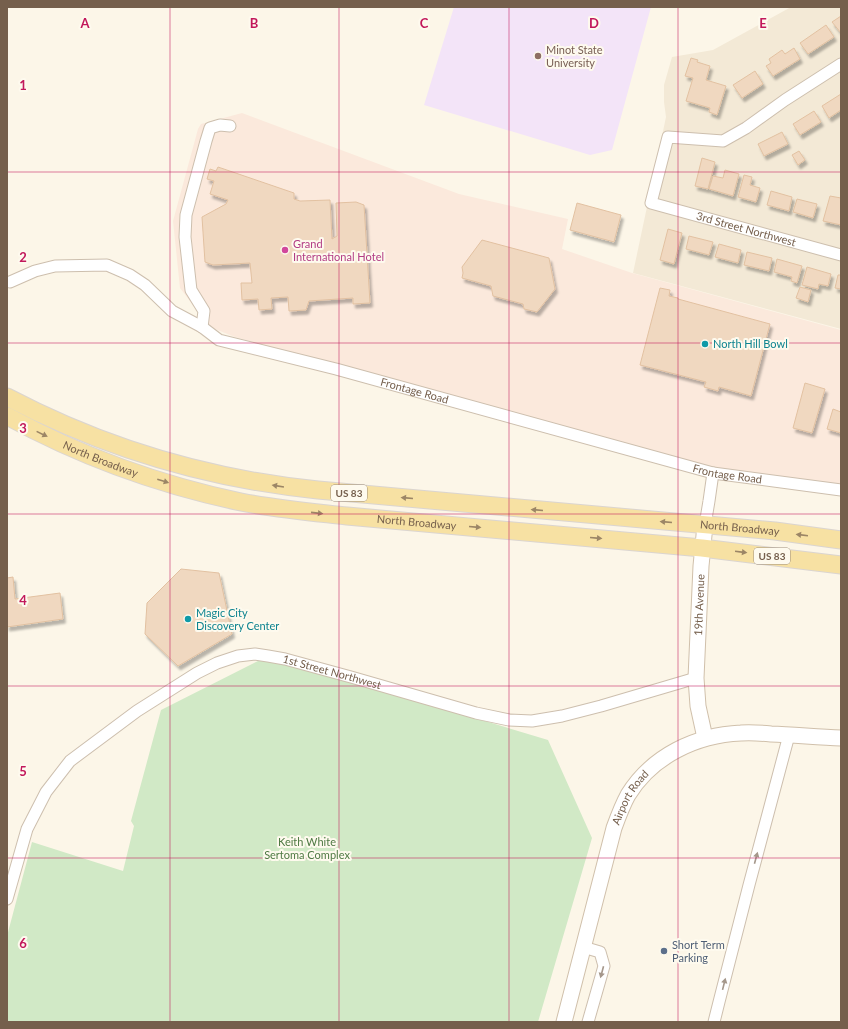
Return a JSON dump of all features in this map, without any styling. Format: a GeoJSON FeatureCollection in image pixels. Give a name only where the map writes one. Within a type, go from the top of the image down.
{"type":"FeatureCollection","features":[{"type":"Feature","properties":{"kind":"main road","name":"North Broadway"},"geometry":{"type":"LineString","coordinates":[[7,396],[59,422],[119,446],[214,474],[248,481],[318,490],[775,531],[841,540]]}},
{"type":"Feature","properties":{"kind":"main road","name":"North Broadway"},"geometry":{"type":"LineString","coordinates":[[7,416],[63,444],[118,466],[208,494],[242,502],[277,508],[347,516],[702,548],[841,565]]}},
{"type":"Feature","properties":{"kind":"street","name":"3rd Street Northwest"},"geometry":{"type":"LineString","coordinates":[[841,64],[785,100],[746,128],[723,141],[668,137],[651,203],[841,255]]}},
{"type":"Feature","properties":{"kind":"street"},"geometry":{"type":"LineString","coordinates":[[202,327],[204,311],[191,290],[186,237],[186,215],[210,128],[220,125],[230,126]]}},
{"type":"Feature","properties":{"kind":"street","name":"Frontage Road"},"geometry":{"type":"LineString","coordinates":[[10,282],[35,271],[55,266],[107,265],[130,275],[146,285],[172,311],[202,327],[219,340],[336,369],[713,473],[841,490]]}},
{"type":"Feature","properties":{"kind":"street","name":"19th Avenue"},"geometry":{"type":"LineString","coordinates":[[705,738],[698,706],[696,678],[702,548],[713,473]]}},
{"type":"Feature","properties":{"kind":"street","name":"1st Street Northwest"},"geometry":{"type":"LineString","coordinates":[[7,899],[9,885],[27,829],[46,792],[70,761],[137,711],[197,673],[217,663],[238,656],[255,654],[285,659],[476,713],[509,720],[532,721],[562,716],[696,678]]}},
{"type":"Feature","properties":{"kind":"street","name":"Airport Road"},"geometry":{"type":"LineString","coordinates":[[564,1022],[619,813],[628,795],[651,767],[668,755],[685,746],[705,738],[723,734],[742,732],[841,738]]}},
{"type":"Feature","properties":{"kind":"street"},"geometry":{"type":"LineString","coordinates":[[714,1022],[749,885],[790,735]]}},
{"type":"Feature","properties":{"kind":"street"},"geometry":{"type":"LineString","coordinates":[[583,947],[600,952],[604,966],[588,1022]]}},
{"type":"Feature","properties":{"kind":"shaded area","name":"Minot State University"},"geometry":{"type":"Polygon","coordinates":[[[454,7],[651,7],[612,150],[590,155],[424,105],[454,7]]]}},
{"type":"Feature","properties":{"kind":"shaded area"},"geometry":{"type":"Polygon","coordinates":[[[791,7],[841,7],[841,329],[633,273],[666,117],[664,85],[672,57],[713,50],[791,7]]]}},
{"type":"Feature","properties":{"kind":"shaded area"},"geometry":{"type":"Polygon","coordinates":[[[242,113],[459,194],[568,219],[562,249],[632,273],[841,330],[841,485],[732,471],[706,465],[235,337],[208,325],[180,288],[173,221],[198,129],[201,124],[242,113]]]}},
{"type":"Feature","properties":{"kind":"green space","name":"Keith White Sertoma Complex"},"geometry":{"type":"Polygon","coordinates":[[[268,656],[548,740],[592,838],[538,1022],[7,1022],[7,936],[32,842],[123,871],[134,826],[131,821],[161,710],[268,656]]]}},
{"type":"Feature","properties":{"kind":"building"},"geometry":{"type":"Polygon","coordinates":[[[841,16],[841,33],[832,22],[841,16]]]}},
{"type":"Feature","properties":{"kind":"building"},"geometry":{"type":"Polygon","coordinates":[[[826,25],[834,37],[808,54],[800,43],[826,25]]]}},
{"type":"Feature","properties":{"kind":"building"},"geometry":{"type":"Polygon","coordinates":[[[794,48],[800,59],[773,76],[766,66],[771,63],[769,59],[782,50],[785,54],[794,48]]]}},
{"type":"Feature","properties":{"kind":"building"},"geometry":{"type":"Polygon","coordinates":[[[691,58],[698,60],[697,62],[710,66],[706,80],[726,86],[717,115],[709,112],[710,108],[686,101],[693,78],[685,76],[691,58]]]}},
{"type":"Feature","properties":{"kind":"building"},"geometry":{"type":"Polygon","coordinates":[[[755,71],[763,84],[742,98],[733,85],[755,71]]]}},
{"type":"Feature","properties":{"kind":"building"},"geometry":{"type":"Polygon","coordinates":[[[841,94],[841,110],[829,118],[822,106],[841,94]]]}},
{"type":"Feature","properties":{"kind":"building"},"geometry":{"type":"Polygon","coordinates":[[[814,111],[821,122],[800,135],[793,124],[814,111]]]}},
{"type":"Feature","properties":{"kind":"building"},"geometry":{"type":"Polygon","coordinates":[[[782,132],[788,144],[764,156],[758,144],[782,132]]]}},
{"type":"Feature","properties":{"kind":"building"},"geometry":{"type":"Polygon","coordinates":[[[799,151],[805,160],[798,165],[792,155],[799,151]]]}},
{"type":"Feature","properties":{"kind":"building"},"geometry":{"type":"Polygon","coordinates":[[[702,158],[715,162],[708,189],[695,186],[702,158]]]}},
{"type":"Feature","properties":{"kind":"building","name":"Grand International Hotel"},"geometry":{"type":"Polygon","coordinates":[[[218,167],[294,193],[294,199],[300,201],[330,200],[332,239],[337,236],[336,203],[356,202],[364,205],[370,303],[353,304],[353,298],[309,301],[306,310],[289,311],[288,297],[271,298],[272,309],[259,310],[258,299],[242,300],[241,283],[252,283],[250,263],[213,265],[205,262],[202,217],[226,204],[228,200],[210,194],[214,181],[207,179],[210,169],[216,171],[218,167]]]}},
{"type":"Feature","properties":{"kind":"building"},"geometry":{"type":"Polygon","coordinates":[[[725,170],[739,174],[733,196],[709,189],[713,176],[723,178],[725,170]]]}},
{"type":"Feature","properties":{"kind":"building"},"geometry":{"type":"Polygon","coordinates":[[[744,175],[752,177],[750,185],[760,188],[756,202],[738,197],[744,175]]]}},
{"type":"Feature","properties":{"kind":"building"},"geometry":{"type":"Polygon","coordinates":[[[771,191],[792,197],[789,211],[767,205],[771,191]]]}},
{"type":"Feature","properties":{"kind":"building"},"geometry":{"type":"Polygon","coordinates":[[[830,196],[841,198],[841,225],[823,221],[830,196]]]}},
{"type":"Feature","properties":{"kind":"building"},"geometry":{"type":"Polygon","coordinates":[[[797,199],[817,204],[813,218],[793,212],[797,199]]]}},
{"type":"Feature","properties":{"kind":"building"},"geometry":{"type":"Polygon","coordinates":[[[577,203],[621,215],[614,242],[570,230],[577,203]]]}},
{"type":"Feature","properties":{"kind":"building"},"geometry":{"type":"Polygon","coordinates":[[[668,229],[682,233],[674,264],[660,260],[668,229]]]}},
{"type":"Feature","properties":{"kind":"building"},"geometry":{"type":"Polygon","coordinates":[[[689,236],[713,242],[709,255],[686,249],[689,236]]]}},
{"type":"Feature","properties":{"kind":"building"},"geometry":{"type":"Polygon","coordinates":[[[482,240],[549,258],[555,289],[537,312],[524,309],[523,304],[493,296],[491,286],[462,278],[462,267],[482,240]]]}},
{"type":"Feature","properties":{"kind":"building"},"geometry":{"type":"Polygon","coordinates":[[[719,244],[741,250],[738,263],[715,257],[719,244]]]}},
{"type":"Feature","properties":{"kind":"building"},"geometry":{"type":"Polygon","coordinates":[[[747,252],[772,258],[769,271],[744,265],[747,252]]]}},
{"type":"Feature","properties":{"kind":"building"},"geometry":{"type":"Polygon","coordinates":[[[777,259],[802,266],[797,283],[791,281],[792,277],[774,272],[777,259]]]}},
{"type":"Feature","properties":{"kind":"building"},"geometry":{"type":"Polygon","coordinates":[[[807,267],[831,274],[828,286],[819,284],[818,289],[802,285],[807,267]]]}},
{"type":"Feature","properties":{"kind":"building"},"geometry":{"type":"Polygon","coordinates":[[[838,275],[841,275],[841,289],[835,288],[838,275]]]}},
{"type":"Feature","properties":{"kind":"building"},"geometry":{"type":"Polygon","coordinates":[[[800,287],[811,290],[808,302],[796,298],[800,287]]]}},
{"type":"Feature","properties":{"kind":"building","name":"North Hill Bowl"},"geometry":{"type":"Polygon","coordinates":[[[660,288],[670,290],[669,296],[678,299],[770,324],[751,396],[719,387],[718,391],[704,387],[706,382],[640,365],[660,288]]]}},
{"type":"Feature","properties":{"kind":"building"},"geometry":{"type":"Polygon","coordinates":[[[805,383],[825,389],[812,433],[793,428],[805,383]]]}},
{"type":"Feature","properties":{"kind":"building"},"geometry":{"type":"Polygon","coordinates":[[[833,409],[841,412],[841,433],[827,429],[833,409]]]}},
{"type":"Feature","properties":{"kind":"building","name":"Magic City Discovery Center"},"geometry":{"type":"Polygon","coordinates":[[[181,569],[219,573],[232,634],[178,666],[145,634],[147,603],[181,569]]]}},
{"type":"Feature","properties":{"kind":"building"},"geometry":{"type":"Polygon","coordinates":[[[13,577],[15,599],[60,593],[63,619],[7,627],[7,578],[13,577]]]}},
{"type":"Feature","properties":{"kind":"place","name":"Minot State University"},"geometry":{"type":"Point","coordinates":[538,56]}},
{"type":"Feature","properties":{"kind":"place","name":"Grand International Hotel"},"geometry":{"type":"Point","coordinates":[285,250]}},
{"type":"Feature","properties":{"kind":"place","name":"North Hill Bowl"},"geometry":{"type":"Point","coordinates":[705,344]}},
{"type":"Feature","properties":{"kind":"place","name":"Magic City Discovery Center"},"geometry":{"type":"Point","coordinates":[188,619]}},
{"type":"Feature","properties":{"kind":"place","name":"Short Term Parking"},"geometry":{"type":"Point","coordinates":[664,951]}}]}
